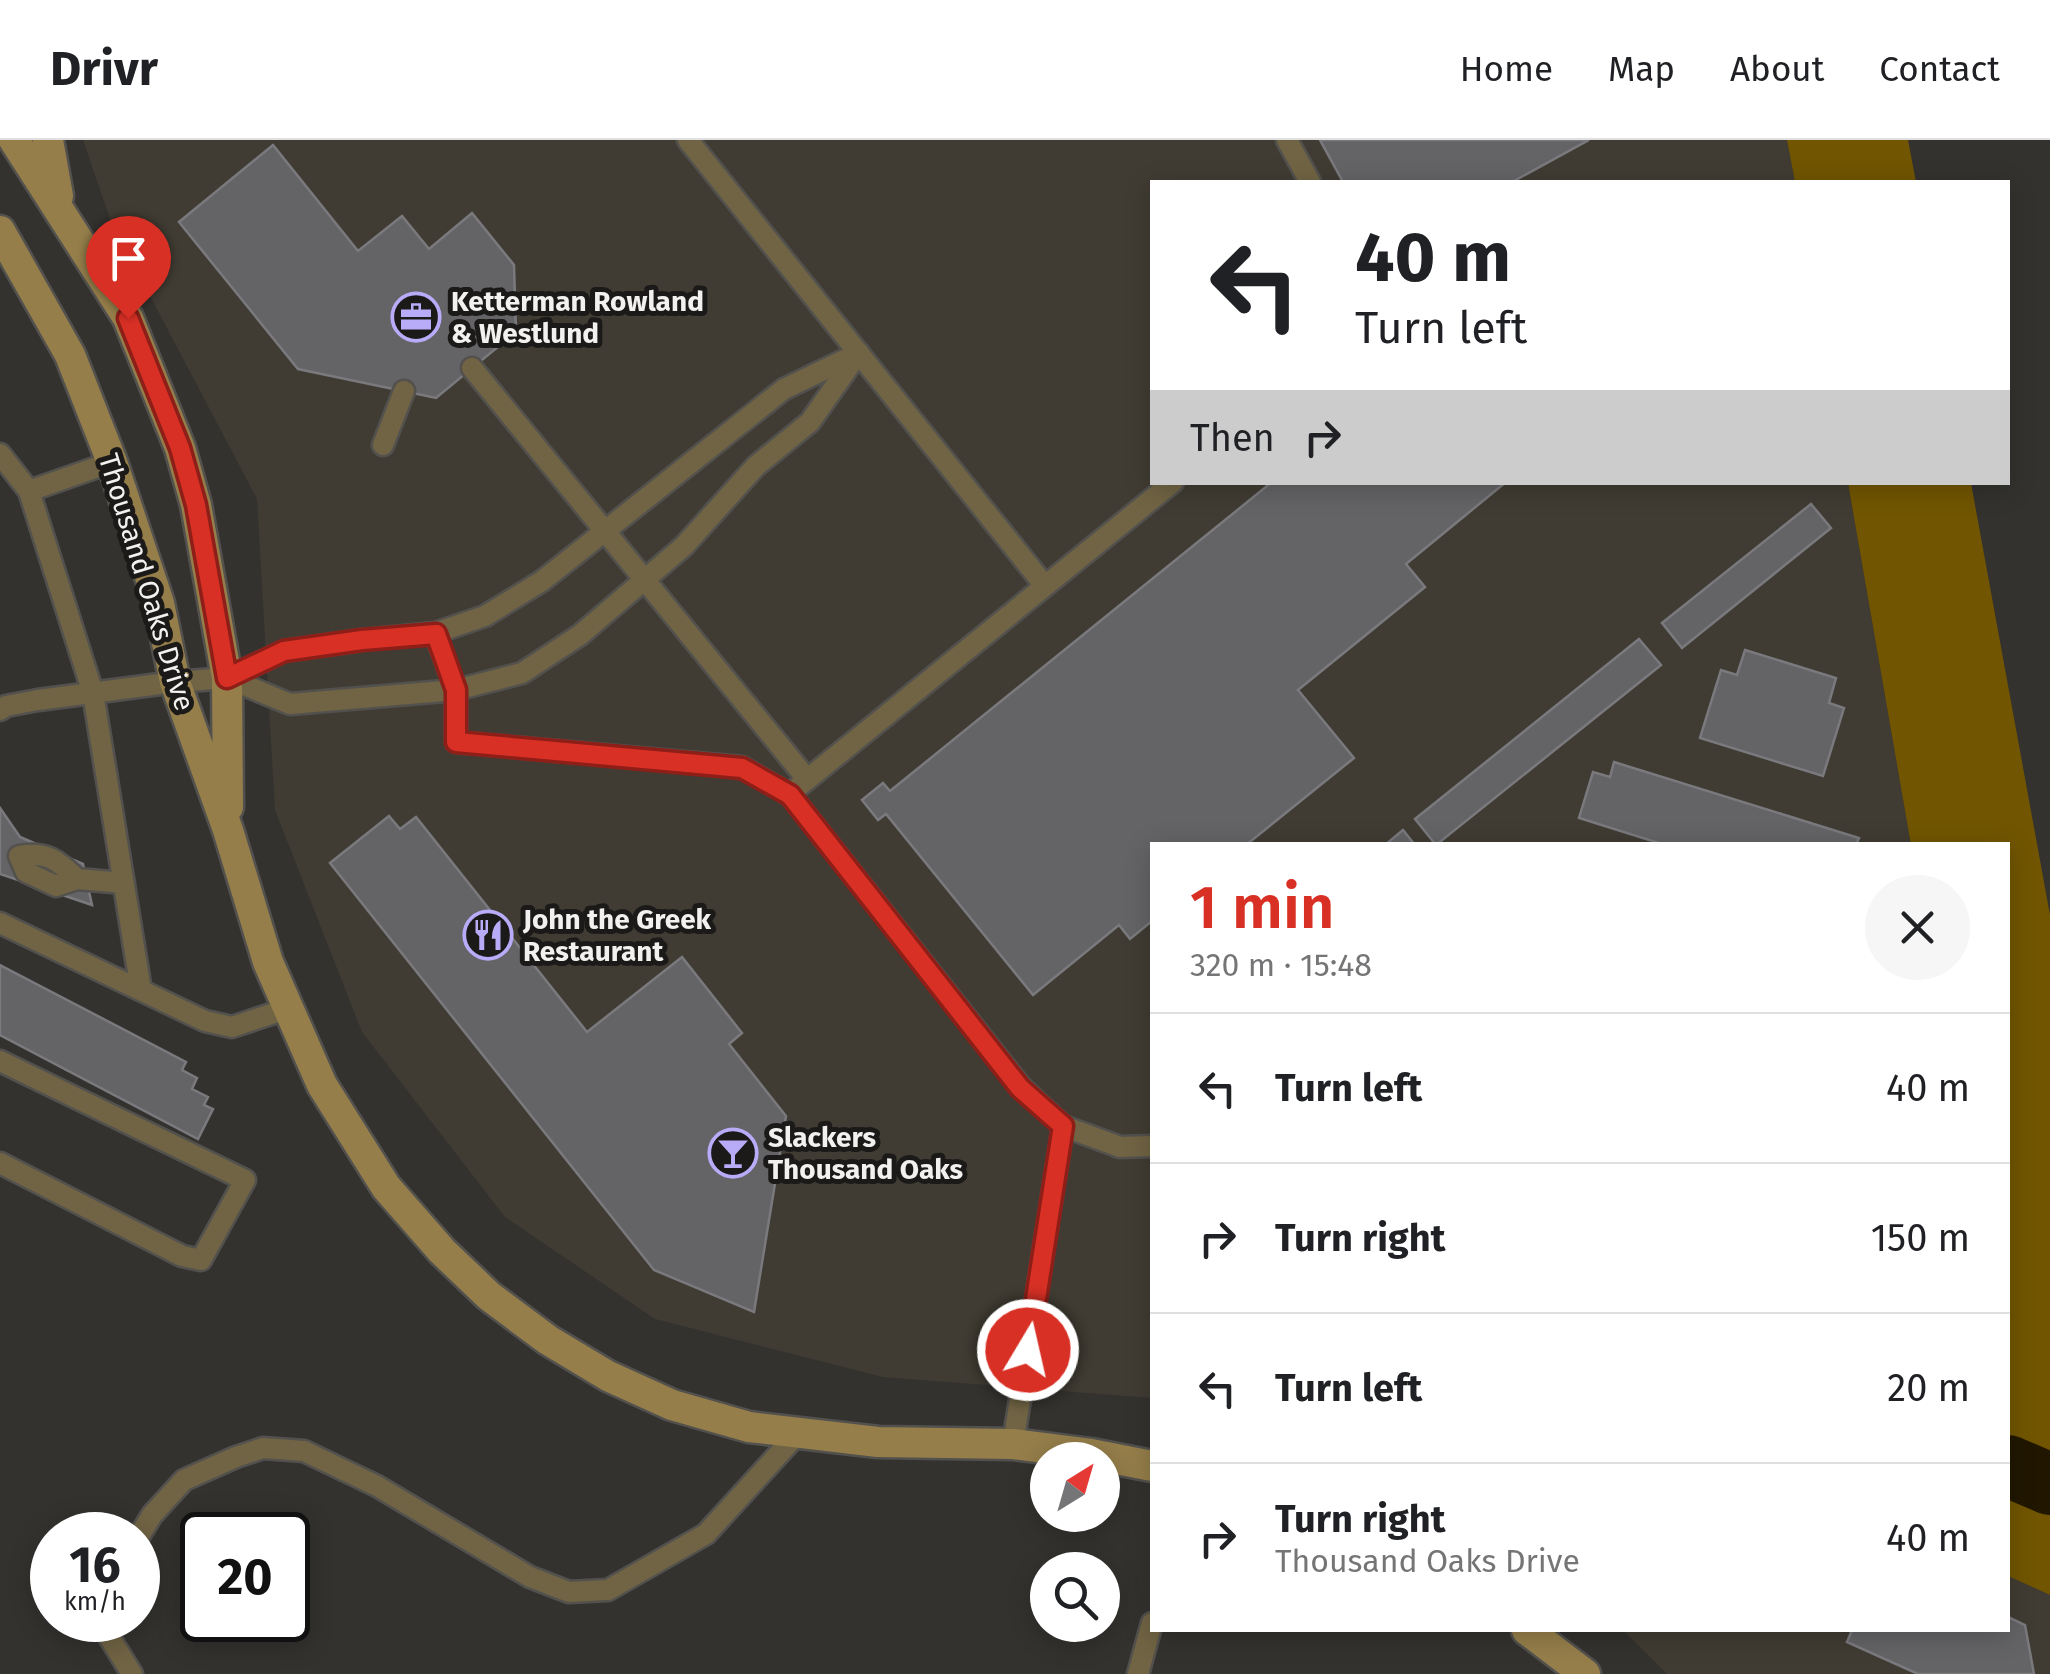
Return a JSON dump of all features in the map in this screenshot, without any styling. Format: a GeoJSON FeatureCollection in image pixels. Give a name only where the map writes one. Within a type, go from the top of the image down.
{"type":"FeatureCollection","features":[{"type":"Feature","properties":{"kind":"main road","name":"Thousand Oaks Drive"},"geometry":{"type":"LineString","coordinates":[[14,140],[128,318],[180,448],[196,505],[227,678],[228,830]]}},
{"type":"Feature","properties":{"kind":"main road"},"geometry":{"type":"LineString","coordinates":[[48,140],[60,209]]}},
{"type":"Feature","properties":{"kind":"main road","name":"Thousand Oaks Drive"},"geometry":{"type":"LineString","coordinates":[[4,239],[70,355],[112,462],[159,603],[175,682],[228,830],[268,962],[322,1084],[386,1187],[442,1251],[489,1296],[548,1340],[624,1384],[672,1405],[749,1427],[878,1442],[1013,1444],[1150,1466]]}},
{"type":"Feature","properties":{"kind":"main road"},"geometry":{"type":"LineString","coordinates":[[1532,1632],[1585,1674]]}},
{"type":"Feature","properties":{"kind":"lane"},"geometry":{"type":"LineString","coordinates":[[688,140],[1045,586]]}},
{"type":"Feature","properties":{"kind":"lane"},"geometry":{"type":"LineString","coordinates":[[1288,140],[1309,180]]}},
{"type":"Feature","properties":{"kind":"lane"},"geometry":{"type":"LineString","coordinates":[[0,710],[93,693],[227,678],[284,651],[436,634],[485,616],[542,580],[784,389],[858,353]]}},
{"type":"Feature","properties":{"kind":"lane"},"geometry":{"type":"LineString","coordinates":[[227,678],[290,704],[456,690],[522,673],[580,635],[684,546],[756,466],[810,422],[858,353]]}},
{"type":"Feature","properties":{"kind":"lane"},"geometry":{"type":"LineString","coordinates":[[472,368],[807,779]]}},
{"type":"Feature","properties":{"kind":"lane"},"geometry":{"type":"LineString","coordinates":[[383,444],[404,391]]}},
{"type":"Feature","properties":{"kind":"lane"},"geometry":{"type":"LineString","coordinates":[[0,454],[28,491],[93,693],[140,990]]}},
{"type":"Feature","properties":{"kind":"lane"},"geometry":{"type":"LineString","coordinates":[[28,491],[112,462]]}},
{"type":"Feature","properties":{"kind":"lane"},"geometry":{"type":"LineString","coordinates":[[790,795],[1169,485]]}},
{"type":"Feature","properties":{"kind":"lane"},"geometry":{"type":"LineString","coordinates":[[436,634],[456,690],[456,742],[742,768],[790,795],[1020,1088],[1063,1126],[1120,1147],[1150,1146]]}},
{"type":"Feature","properties":{"kind":"lane"},"geometry":{"type":"LineString","coordinates":[[0,844],[19,856],[37,853],[61,864],[76,879],[124,883]]}},
{"type":"Feature","properties":{"kind":"lane"},"geometry":{"type":"LineString","coordinates":[[0,924],[206,1021],[232,1027],[288,1008]]}},
{"type":"Feature","properties":{"kind":"lane"},"geometry":{"type":"LineString","coordinates":[[0,1060],[244,1180],[201,1260],[182,1256],[0,1163]]}},
{"type":"Feature","properties":{"kind":"lane"},"geometry":{"type":"LineString","coordinates":[[1013,1444],[1063,1126]]}},
{"type":"Feature","properties":{"kind":"lane"},"geometry":{"type":"LineString","coordinates":[[155,1512],[184,1480],[236,1457],[263,1448],[304,1451],[377,1486],[530,1577],[568,1592],[608,1590],[706,1534],[798,1432]]}},
{"type":"Feature","properties":{"kind":"lane"},"geometry":{"type":"LineString","coordinates":[[1138,1674],[1150,1630]]}},
{"type":"Feature","properties":{"kind":"lane"},"geometry":{"type":"LineString","coordinates":[[112,1642],[132,1674]]}},
{"type":"Feature","properties":{"kind":"shaded area"},"geometry":{"type":"Polygon","coordinates":[[[83,140],[1787,140],[1795,180],[1150,180],[1150,485],[1848,485],[1910,842],[1150,842],[1150,1398],[883,1377],[655,1319],[505,1217],[362,1032],[275,810],[257,499],[111,222],[83,140]]]}},
{"type":"Feature","properties":{"kind":"shaded area"},"geometry":{"type":"Polygon","coordinates":[[[1787,140],[1908,140],[1916,180],[1795,180],[1787,140]]]}},
{"type":"Feature","properties":{"kind":"shaded area"},"geometry":{"type":"Polygon","coordinates":[[[1848,485],[1971,485],[2050,915],[2050,1595],[2010,1577],[2010,842],[1910,842],[1848,485]]]}},
{"type":"Feature","properties":{"kind":"shaded area"},"geometry":{"type":"Polygon","coordinates":[[[2010,1577],[2050,1595],[2050,1674],[1667,1674],[1625,1632],[2010,1632],[2010,1577]]]}},
{"type":"Feature","properties":{"kind":"building"},"geometry":{"type":"Polygon","coordinates":[[[1320,140],[1589,140],[1516,180],[1342,180],[1320,140]]]}},
{"type":"Feature","properties":{"kind":"building"},"geometry":{"type":"Polygon","coordinates":[[[273,145],[358,251],[402,216],[429,249],[472,213],[514,265],[516,332],[436,398],[298,369],[179,222],[273,145]]]}},
{"type":"Feature","properties":{"kind":"building"},"geometry":{"type":"Polygon","coordinates":[[[1268,485],[1502,485],[1406,564],[1425,587],[1298,690],[1354,758],[1250,842],[1150,842],[1150,923],[1130,939],[1119,925],[1033,995],[886,814],[878,820],[862,800],[883,783],[890,791],[1268,485]]]}},
{"type":"Feature","properties":{"kind":"building"},"geometry":{"type":"Polygon","coordinates":[[[1811,504],[1831,528],[1682,648],[1662,623],[1811,504]]]}},
{"type":"Feature","properties":{"kind":"building"},"geometry":{"type":"Polygon","coordinates":[[[1639,639],[1661,665],[1440,842],[1434,842],[1415,819],[1639,639]]]}},
{"type":"Feature","properties":{"kind":"building"},"geometry":{"type":"Polygon","coordinates":[[[1745,650],[1836,678],[1829,703],[1844,708],[1823,776],[1700,738],[1721,670],[1737,675],[1745,650]]]}},
{"type":"Feature","properties":{"kind":"building"},"geometry":{"type":"Polygon","coordinates":[[[1614,762],[1859,838],[1857,842],[1655,842],[1579,818],[1593,772],[1610,777],[1614,762]]]}},
{"type":"Feature","properties":{"kind":"building"},"geometry":{"type":"Polygon","coordinates":[[[0,808],[20,837],[83,864],[92,905],[0,874],[0,808]]]}},
{"type":"Feature","properties":{"kind":"building"},"geometry":{"type":"Polygon","coordinates":[[[389,816],[400,829],[416,817],[587,1032],[682,957],[742,1033],[729,1044],[786,1116],[754,1312],[654,1270],[330,863],[389,816]]]}},
{"type":"Feature","properties":{"kind":"building"},"geometry":{"type":"Polygon","coordinates":[[[1403,830],[1413,842],[1389,842],[1403,830]]]}},
{"type":"Feature","properties":{"kind":"building"},"geometry":{"type":"Polygon","coordinates":[[[0,965],[186,1062],[182,1070],[197,1078],[192,1089],[208,1097],[204,1105],[213,1109],[198,1139],[0,1035],[0,965]]]}},
{"type":"Feature","properties":{"kind":"building"},"geometry":{"type":"Polygon","coordinates":[[[2010,1618],[2025,1625],[2034,1674],[1918,1674],[1847,1642],[1851,1632],[2010,1632],[2010,1618]]]}},
{"type":"Feature","properties":{"kind":"waterway"},"geometry":{"type":"LineString","coordinates":[[2010,1467],[2050,1484]]}},
{"type":"Feature","properties":{"kind":"place","name":"Ketterman Rowland & Westlund"},"geometry":{"type":"Point","coordinates":[416,317]}},
{"type":"Feature","properties":{"kind":"place","name":"John the Greek Restaurant"},"geometry":{"type":"Point","coordinates":[488,935]}},
{"type":"Feature","properties":{"kind":"place","name":"Slackers Thousand Oaks"},"geometry":{"type":"Point","coordinates":[733,1153]}},
{"type":"Feature","properties":{"kind":"route"},"geometry":{"type":"LineString","coordinates":[[128,318],[180,448],[196,505],[227,678],[284,651],[436,634],[456,690],[456,742],[742,768],[790,795],[1020,1088],[1063,1126],[1028,1350]]}}]}
